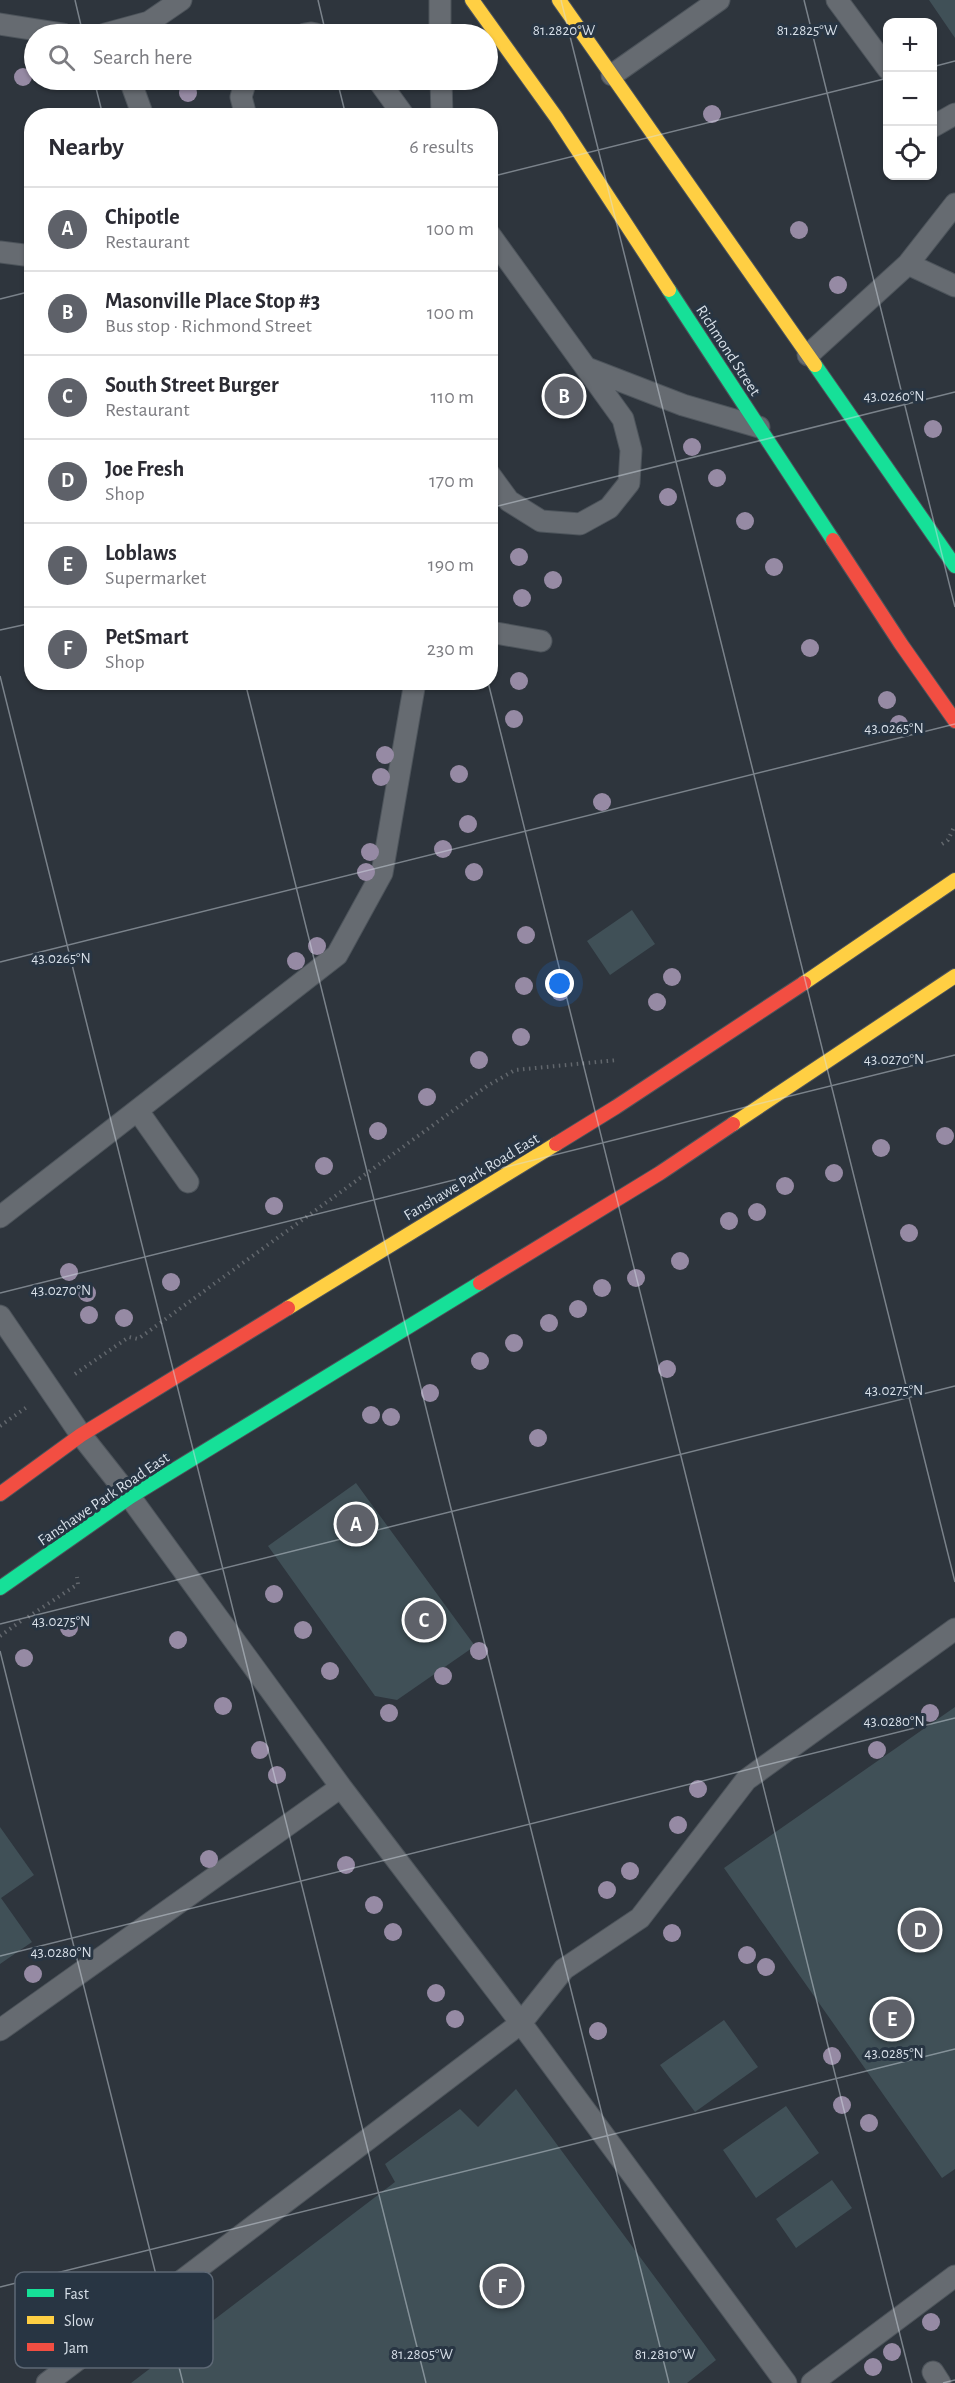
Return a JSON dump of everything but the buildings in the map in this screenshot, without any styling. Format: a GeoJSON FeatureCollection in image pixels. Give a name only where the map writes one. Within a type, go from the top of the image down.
{"type":"FeatureCollection","features":[{"type":"Feature","properties":{"kind":"main road","name":"Richmond Street"},"geometry":{"type":"LineString","coordinates":[[472,0],[489,24]]}},
{"type":"Feature","properties":{"kind":"main road"},"geometry":{"type":"LineString","coordinates":[[559,0],[955,566]]}},
{"type":"Feature","properties":{"kind":"main road","name":"Richmond Street"},"geometry":{"type":"LineString","coordinates":[[498,36],[556,117],[901,644],[955,721]]}},
{"type":"Feature","properties":{"kind":"main road","name":"Fanshawe Park Road East"},"geometry":{"type":"LineString","coordinates":[[0,1494],[81,1435],[616,1107],[844,957],[955,880]]}},
{"type":"Feature","properties":{"kind":"main road","name":"Fanshawe Park Road East"},"geometry":{"type":"LineString","coordinates":[[0,1588],[130,1497],[660,1173],[955,976]]}},
{"type":"Feature","properties":{"kind":"lane"},"geometry":{"type":"LineString","coordinates":[[151,24],[181,0]]}},
{"type":"Feature","properties":{"kind":"lane"},"geometry":{"type":"LineString","coordinates":[[440,0],[440,24]]}},
{"type":"Feature","properties":{"kind":"lane"},"geometry":{"type":"LineString","coordinates":[[837,0],[883,62]]}},
{"type":"Feature","properties":{"kind":"lane"},"geometry":{"type":"LineString","coordinates":[[612,75],[707,3]]}},
{"type":"Feature","properties":{"kind":"lane"},"geometry":{"type":"LineString","coordinates":[[0,24],[24,28]]}},
{"type":"Feature","properties":{"kind":"lane"},"geometry":{"type":"LineString","coordinates":[[134,90],[140,108]]}},
{"type":"Feature","properties":{"kind":"lane"},"geometry":{"type":"LineString","coordinates":[[243,90],[241,97],[244,108]]}},
{"type":"Feature","properties":{"kind":"lane"},"geometry":{"type":"LineString","coordinates":[[385,90],[398,108]]}},
{"type":"Feature","properties":{"kind":"lane"},"geometry":{"type":"LineString","coordinates":[[441,90],[442,108]]}},
{"type":"Feature","properties":{"kind":"lane"},"geometry":{"type":"LineString","coordinates":[[935,126],[955,114]]}},
{"type":"Feature","properties":{"kind":"lane"},"geometry":{"type":"LineString","coordinates":[[808,355],[908,264],[955,204]]}},
{"type":"Feature","properties":{"kind":"lane"},"geometry":{"type":"LineString","coordinates":[[498,246],[623,419],[631,450],[628,483],[609,508],[580,524],[541,521],[509,501],[498,486]]}},
{"type":"Feature","properties":{"kind":"lane"},"geometry":{"type":"LineString","coordinates":[[0,252],[24,255]]}},
{"type":"Feature","properties":{"kind":"lane"},"geometry":{"type":"LineString","coordinates":[[908,264],[955,286]]}},
{"type":"Feature","properties":{"kind":"lane"},"geometry":{"type":"LineString","coordinates":[[587,368],[683,405],[759,427]]}},
{"type":"Feature","properties":{"kind":"lane"},"geometry":{"type":"LineString","coordinates":[[498,633],[541,641]]}},
{"type":"Feature","properties":{"kind":"lane"},"geometry":{"type":"LineString","coordinates":[[0,1217],[337,955],[382,873],[414,690]]}},
{"type":"Feature","properties":{"kind":"lane"},"geometry":{"type":"LineString","coordinates":[[138,1111],[188,1182]]}},
{"type":"Feature","properties":{"kind":"lane"},"geometry":{"type":"LineString","coordinates":[[0,1316],[81,1435],[130,1497],[341,1787],[521,2023],[786,2383]]}},
{"type":"Feature","properties":{"kind":"lane"},"geometry":{"type":"LineString","coordinates":[[193,2272],[521,2023],[564,1969],[640,1918],[746,1780],[955,1629]]}},
{"type":"Feature","properties":{"kind":"lane"},"geometry":{"type":"LineString","coordinates":[[0,2030],[341,1787]]}},
{"type":"Feature","properties":{"kind":"lane"},"geometry":{"type":"LineString","coordinates":[[812,2383],[955,2276]]}},
{"type":"Feature","properties":{"kind":"lane"},"geometry":{"type":"LineString","coordinates":[[47,2383],[67,2368]]}},
{"type":"Feature","properties":{"kind":"path"},"geometry":{"type":"LineString","coordinates":[[938,847],[948,840],[955,825]]}},
{"type":"Feature","properties":{"kind":"path"},"geometry":{"type":"LineString","coordinates":[[129,1337],[138,1339],[487,1086],[515,1070],[621,1059]]}},
{"type":"Feature","properties":{"kind":"traffic: fast"},"geometry":{"type":"LineString","coordinates":[[669,290],[833,540]]}},
{"type":"Feature","properties":{"kind":"traffic: fast"},"geometry":{"type":"LineString","coordinates":[[815,365],[955,566]]}},
{"type":"Feature","properties":{"kind":"traffic: fast"},"geometry":{"type":"LineString","coordinates":[[0,1588],[130,1497],[480,1283]]}},
{"type":"Feature","properties":{"kind":"traffic: slow"},"geometry":{"type":"LineString","coordinates":[[472,0],[489,24]]}},
{"type":"Feature","properties":{"kind":"traffic: slow"},"geometry":{"type":"LineString","coordinates":[[559,0],[815,365]]}},
{"type":"Feature","properties":{"kind":"traffic: slow"},"geometry":{"type":"LineString","coordinates":[[498,36],[556,117],[669,290]]}},
{"type":"Feature","properties":{"kind":"traffic: slow"},"geometry":{"type":"LineString","coordinates":[[804,983],[955,880]]}},
{"type":"Feature","properties":{"kind":"traffic: slow"},"geometry":{"type":"LineString","coordinates":[[733,1124],[955,976]]}},
{"type":"Feature","properties":{"kind":"traffic: slow"},"geometry":{"type":"LineString","coordinates":[[288,1308],[556,1144]]}},
{"type":"Feature","properties":{"kind":"traffic: jam"},"geometry":{"type":"LineString","coordinates":[[833,540],[955,721]]}},
{"type":"Feature","properties":{"kind":"traffic: jam"},"geometry":{"type":"LineString","coordinates":[[556,1144],[804,983]]}},
{"type":"Feature","properties":{"kind":"traffic: jam"},"geometry":{"type":"LineString","coordinates":[[480,1283],[660,1173],[733,1124]]}},
{"type":"Feature","properties":{"kind":"traffic: jam"},"geometry":{"type":"LineString","coordinates":[[0,1494],[81,1435],[288,1308]]}},
{"type":"Feature","properties":{"kind":"place","name":"Masonville Place Stop #3"},"geometry":{"type":"Point","coordinates":[564,396]}},
{"type":"Feature","properties":{"kind":"place","name":"Chipotle"},"geometry":{"type":"Point","coordinates":[356,1524]}},
{"type":"Feature","properties":{"kind":"place","name":"South Street Burger"},"geometry":{"type":"Point","coordinates":[424,1620]}},
{"type":"Feature","properties":{"kind":"place","name":"Joe Fresh"},"geometry":{"type":"Point","coordinates":[920,1930]}},
{"type":"Feature","properties":{"kind":"place","name":"Loblaws"},"geometry":{"type":"Point","coordinates":[892,2019]}},
{"type":"Feature","properties":{"kind":"place","name":"PetSmart"},"geometry":{"type":"Point","coordinates":[502,2286]}}]}
